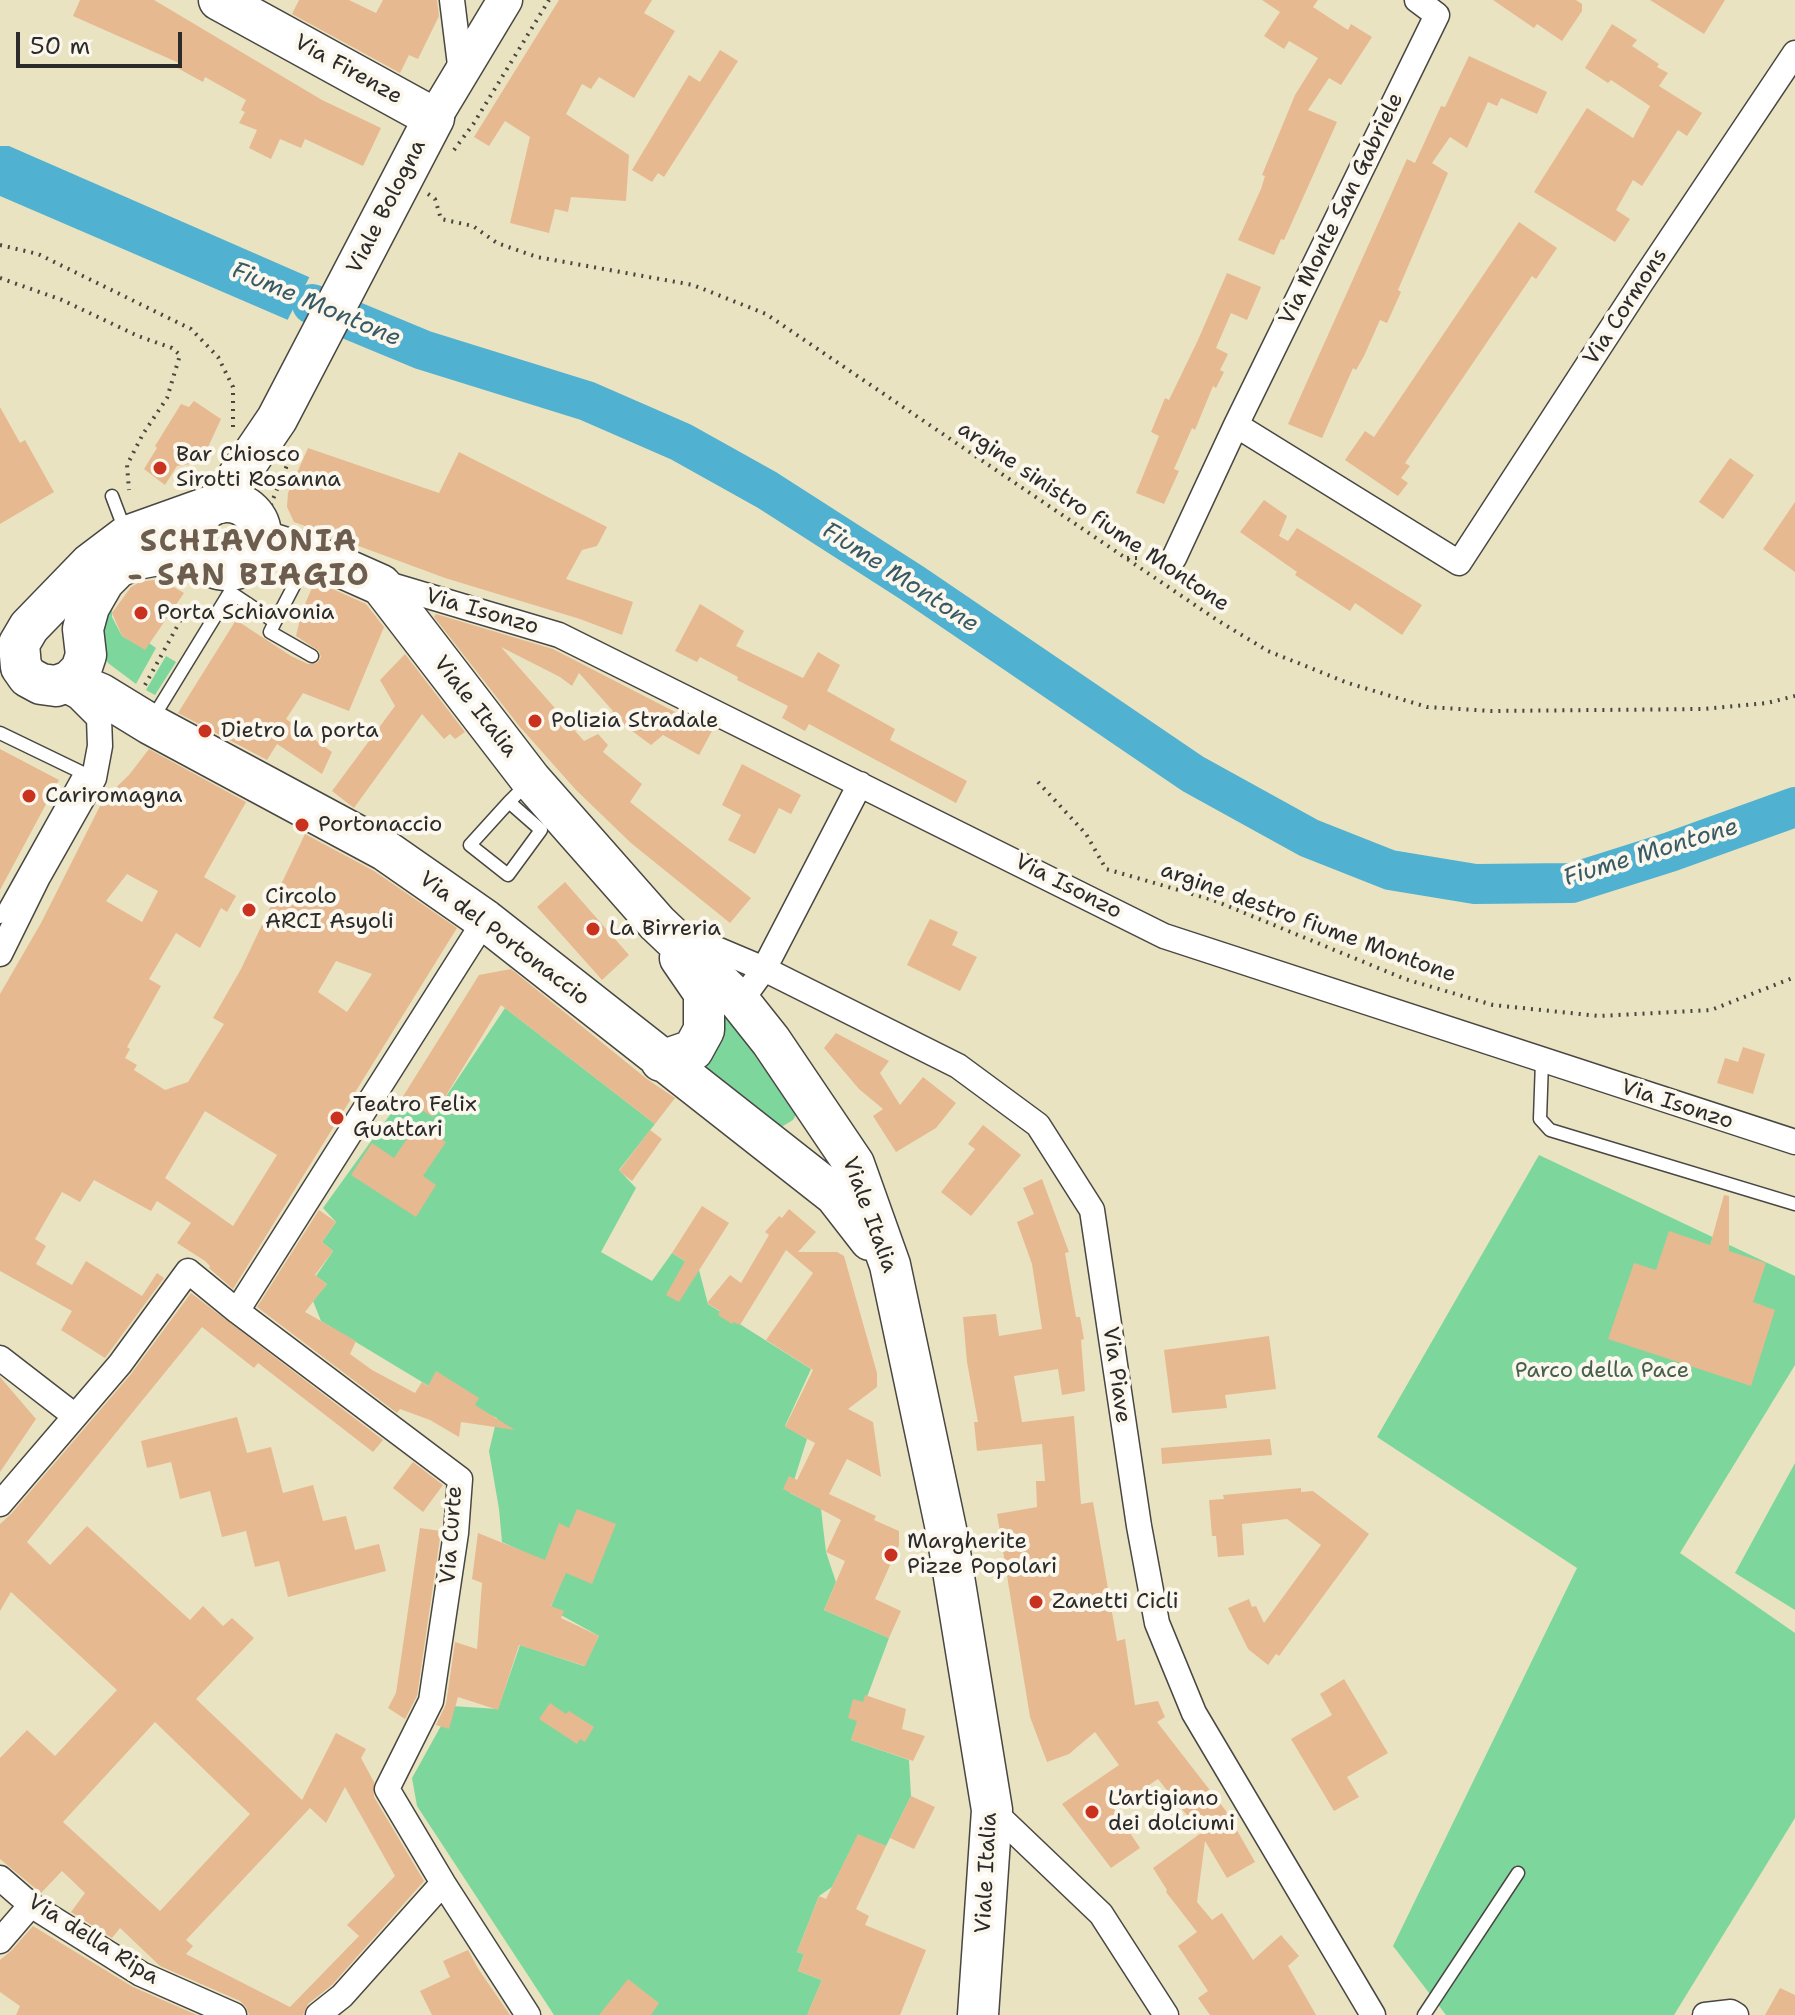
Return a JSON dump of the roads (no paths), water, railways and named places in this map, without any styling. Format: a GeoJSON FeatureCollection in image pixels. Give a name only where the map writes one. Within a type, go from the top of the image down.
{"type":"FeatureCollection","features":[{"type":"Feature","properties":{"kind":"main road","name":"Viale Bologna"},"geometry":{"type":"LineString","coordinates":[[216,504],[282,411],[434,118],[505,0]]}},
{"type":"Feature","properties":{"kind":"main road","name":"Via Firenze"},"geometry":{"type":"LineString","coordinates":[[230,3],[434,118]]}},
{"type":"Feature","properties":{"kind":"main road","name":"Viale Bologna"},"geometry":{"type":"LineString","coordinates":[[275,547],[263,472],[282,411]]}},
{"type":"Feature","properties":{"kind":"main road"},"geometry":{"type":"LineString","coordinates":[[228,502],[244,507],[256,518],[275,547],[257,553],[248,563],[221,574],[176,554],[132,560],[117,568],[104,581],[89,607],[83,629],[86,655],[81,670],[30,665],[90,564],[127,536],[216,504],[228,502]]}},
{"type":"Feature","properties":{"kind":"main road"},"geometry":{"type":"LineString","coordinates":[[216,504],[199,517],[193,531],[195,547],[221,574]]}},
{"type":"Feature","properties":{"kind":"main road","name":"Viale Italia"},"geometry":{"type":"LineString","coordinates":[[275,547],[364,576],[381,585],[520,791],[740,1002],[771,1041],[854,1164],[890,1265],[947,1534],[992,1810],[978,2015]]}},
{"type":"Feature","properties":{"kind":"main road","name":"Via del Portonaccio"},"geometry":{"type":"LineString","coordinates":[[30,665],[101,694],[386,851],[485,920],[835,1195],[890,1265]]}},
{"type":"Feature","properties":{"kind":"main road"},"geometry":{"type":"LineString","coordinates":[[657,923],[704,993],[704,1030],[693,1050],[661,1061]]}},
{"type":"Feature","properties":{"kind":"main road"},"geometry":{"type":"LineString","coordinates":[[767,1143],[798,1140],[809,1133],[815,1117],[814,1105]]}},
{"type":"Feature","properties":{"kind":"street"},"geometry":{"type":"LineString","coordinates":[[452,0],[461,73]]}},
{"type":"Feature","properties":{"kind":"street","name":"Via Monte San Gabriele"},"geometry":{"type":"LineString","coordinates":[[1174,558],[1437,15],[1417,0]]}},
{"type":"Feature","properties":{"kind":"street","name":"Via Cormons"},"geometry":{"type":"LineString","coordinates":[[1236,425],[1459,563],[1795,53]]}},
{"type":"Feature","properties":{"kind":"street","name":"Via Isonzo"},"geometry":{"type":"LineString","coordinates":[[364,576],[559,635],[1164,936],[1795,1142]]}},
{"type":"Feature","properties":{"kind":"street"},"geometry":{"type":"LineString","coordinates":[[0,954],[16,904],[88,775],[100,746],[99,718],[78,697],[30,665]]}},
{"type":"Feature","properties":{"kind":"street"},"geometry":{"type":"LineString","coordinates":[[740,1002],[764,969],[860,784]]}},
{"type":"Feature","properties":{"kind":"street"},"geometry":{"type":"LineString","coordinates":[[237,1311],[485,920]]}},
{"type":"Feature","properties":{"kind":"street","name":"Via Piave"},"geometry":{"type":"LineString","coordinates":[[657,923],[764,969],[958,1066],[1038,1125],[1092,1210],[1139,1526],[1157,1623],[1194,1713],[1373,2015]]}},
{"type":"Feature","properties":{"kind":"street","name":"Via Curte"},"geometry":{"type":"LineString","coordinates":[[75,1416],[120,1364],[188,1271],[460,1479],[456,1533],[431,1701],[387,1789],[528,2015]]}},
{"type":"Feature","properties":{"kind":"street"},"geometry":{"type":"LineString","coordinates":[[0,1358],[75,1416],[0,1504]]}},
{"type":"Feature","properties":{"kind":"street"},"geometry":{"type":"LineString","coordinates":[[992,1810],[1101,1914],[1166,2015]]}},
{"type":"Feature","properties":{"kind":"street","name":"Via della Ripa"},"geometry":{"type":"LineString","coordinates":[[0,1878],[31,1905],[141,1974],[234,2015]]}},
{"type":"Feature","properties":{"kind":"street"},"geometry":{"type":"LineString","coordinates":[[318,2015],[342,1996],[443,1883]]}},
{"type":"Feature","properties":{"kind":"street"},"geometry":{"type":"LineString","coordinates":[[0,1941],[31,1905]]}},
{"type":"Feature","properties":{"kind":"street"},"geometry":{"type":"LineString","coordinates":[[1705,2015],[1731,2012],[1736,2015]]}},
{"type":"Feature","properties":{"kind":"lane"},"geometry":{"type":"LineString","coordinates":[[112,496],[127,536]]}},
{"type":"Feature","properties":{"kind":"lane"},"geometry":{"type":"LineString","coordinates":[[275,547],[275,622],[270,632],[312,656]]}},
{"type":"Feature","properties":{"kind":"lane"},"geometry":{"type":"LineString","coordinates":[[140,717],[221,574],[275,622]]}},
{"type":"Feature","properties":{"kind":"lane"},"geometry":{"type":"LineString","coordinates":[[0,733],[88,775]]}},
{"type":"Feature","properties":{"kind":"lane"},"geometry":{"type":"LineString","coordinates":[[520,791],[541,830],[508,875],[470,845],[520,791]]}},
{"type":"Feature","properties":{"kind":"lane"},"geometry":{"type":"LineString","coordinates":[[0,917],[16,904]]}},
{"type":"Feature","properties":{"kind":"lane"},"geometry":{"type":"LineString","coordinates":[[1542,1061],[1540,1119],[1550,1130],[1795,1204]]}},
{"type":"Feature","properties":{"kind":"lane"},"geometry":{"type":"LineString","coordinates":[[1424,2015],[1518,1873]]}},
{"type":"Feature","properties":{"kind":"water"},"geometry":{"type":"Polygon","coordinates":[[[0,146],[9,146],[373,305],[353,348],[0,196],[0,146]]]}},
{"type":"Feature","properties":{"kind":"waterway","name":"Fiume Montone"},"geometry":{"type":"LineString","coordinates":[[312,304],[423,350],[587,401],[681,442],[767,490],[912,583],[1193,774],[1309,838],[1390,870],[1475,884],[1572,883],[1795,807]]}},
{"type":"Feature","properties":{"kind":"place","name":"Bar Chiosco Sirotti Rosanna"},"geometry":{"type":"Point","coordinates":[160,468]}},
{"type":"Feature","properties":{"kind":"place","name":"Porta Schiavonia"},"geometry":{"type":"Point","coordinates":[141,613]}},
{"type":"Feature","properties":{"kind":"place","name":"Polizia Stradale"},"geometry":{"type":"Point","coordinates":[535,721]}},
{"type":"Feature","properties":{"kind":"place","name":"Dietro la porta"},"geometry":{"type":"Point","coordinates":[205,731]}},
{"type":"Feature","properties":{"kind":"place","name":"Cariromagna"},"geometry":{"type":"Point","coordinates":[29,796]}},
{"type":"Feature","properties":{"kind":"place","name":"Portonaccio"},"geometry":{"type":"Point","coordinates":[302,825]}},
{"type":"Feature","properties":{"kind":"place","name":"Circolo ARCI Asyoli"},"geometry":{"type":"Point","coordinates":[249,910]}},
{"type":"Feature","properties":{"kind":"place","name":"La Birreria"},"geometry":{"type":"Point","coordinates":[593,929]}},
{"type":"Feature","properties":{"kind":"place","name":"Teatro Felix Guattari"},"geometry":{"type":"Point","coordinates":[337,1118]}},
{"type":"Feature","properties":{"kind":"place","name":"Margherite Pizze Popolari"},"geometry":{"type":"Point","coordinates":[891,1555]}},
{"type":"Feature","properties":{"kind":"place","name":"Zanetti Cicli"},"geometry":{"type":"Point","coordinates":[1036,1602]}},
{"type":"Feature","properties":{"kind":"place","name":"L'artigiano dei dolciumi"},"geometry":{"type":"Point","coordinates":[1092,1812]}},
{"type":"Feature","properties":{"kind":"district","name":"SCHIAVONIA - SAN BIAGIO"},"geometry":{"type":"Point","coordinates":[249,560]}},
{"type":"Feature","properties":{"kind":"park label","name":"Parco della Pace"},"geometry":{"type":"Point","coordinates":[1602,1371]}}]}
